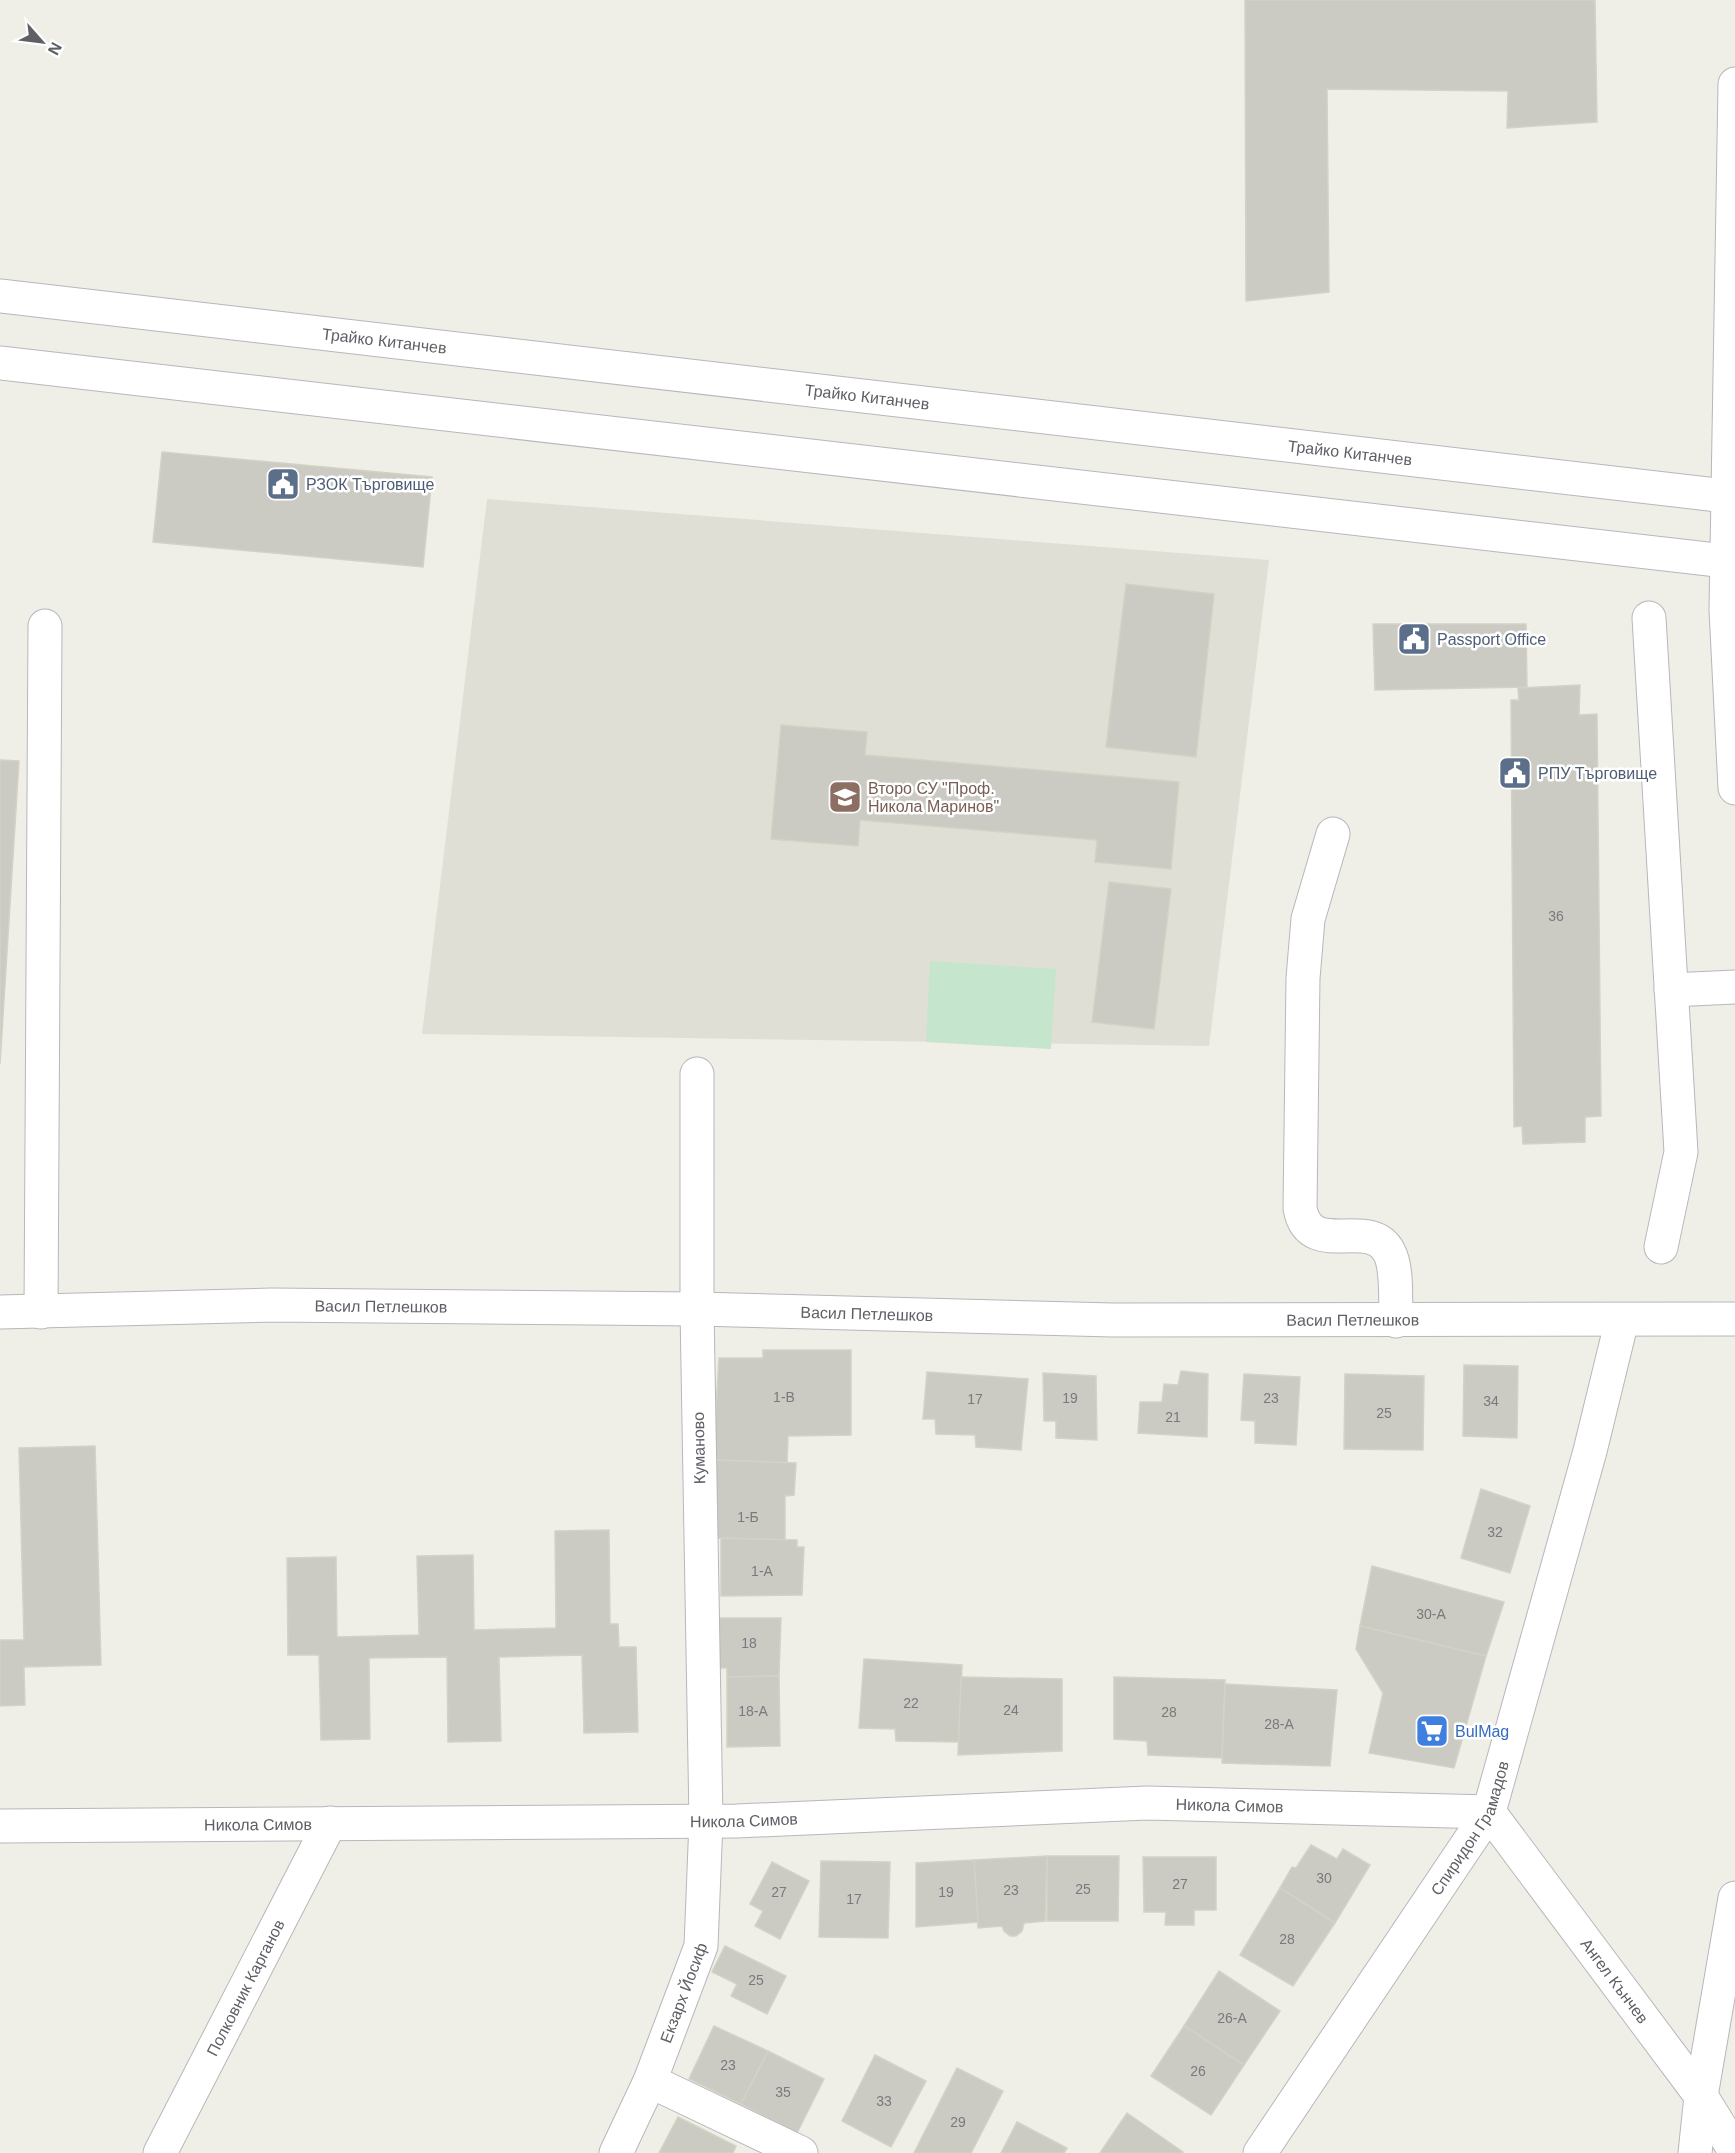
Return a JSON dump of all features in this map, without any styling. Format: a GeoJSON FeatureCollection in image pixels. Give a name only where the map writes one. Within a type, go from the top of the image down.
{"type":"FeatureCollection","features":[{"type":"Feature","properties":{"kind":"street"},"geometry":{"type":"LineString","coordinates":[[1735,84],[1731,496],[1727,649],[1735,788]]}},
{"type":"Feature","properties":{"kind":"street","name":"Трайко Китанчев"},"geometry":{"type":"LineString","coordinates":[[0,296],[1731,496]]}},
{"type":"Feature","properties":{"kind":"street"},"geometry":{"type":"LineString","coordinates":[[0,363],[1730,561]]}},
{"type":"Feature","properties":{"kind":"street"},"geometry":{"type":"LineString","coordinates":[[1649,618],[1681,1156],[1661,1247]]}},
{"type":"Feature","properties":{"kind":"street"},"geometry":{"type":"LineString","coordinates":[[41,1312],[45,626]]}},
{"type":"Feature","properties":{"kind":"street"},"geometry":{"type":"LineString","coordinates":[[1333,834],[1308,919],[1303,978],[1300,1208],[1302,1218],[1308,1228],[1317,1234],[1365,1237],[1375,1239],[1384,1245],[1393,1263],[1396,1321]]}},
{"type":"Feature","properties":{"kind":"street"},"geometry":{"type":"LineString","coordinates":[[1671,990],[1735,987]]}},
{"type":"Feature","properties":{"kind":"street","name":"Куманово"},"geometry":{"type":"LineString","coordinates":[[697,1074],[697,1309],[706,1821]]}},
{"type":"Feature","properties":{"kind":"street","name":"Васил Петлешков"},"geometry":{"type":"LineString","coordinates":[[0,1312],[272,1305],[697,1309],[1113,1320],[1735,1319]]}},
{"type":"Feature","properties":{"kind":"street","name":"Спиридон Грамадов"},"geometry":{"type":"LineString","coordinates":[[1260,2153],[1489,1812],[1590,1451],[1622,1320]]}},
{"type":"Feature","properties":{"kind":"street","name":"Никола Симов"},"geometry":{"type":"LineString","coordinates":[[0,1826],[706,1821],[1147,1803],[1489,1812]]}},
{"type":"Feature","properties":{"kind":"street","name":"Ангел Кънчев"},"geometry":{"type":"LineString","coordinates":[[1489,1812],[1701,2096],[1735,2151]]}},
{"type":"Feature","properties":{"kind":"street","name":"Екзарх Йосиф"},"geometry":{"type":"LineString","coordinates":[[616,2153],[650,2081],[701,1946],[706,1821]]}},
{"type":"Feature","properties":{"kind":"street","name":"Полковник Карганов"},"geometry":{"type":"LineString","coordinates":[[160,2153],[330,1822]]}},
{"type":"Feature","properties":{"kind":"street"},"geometry":{"type":"LineString","coordinates":[[1695,2153],[1701,2096],[1735,1898]]}},
{"type":"Feature","properties":{"kind":"street"},"geometry":{"type":"LineString","coordinates":[[650,2081],[801,2153]]}},
{"type":"Feature","properties":{"kind":"shaded area","name":"Второ СУ \"Проф. Никола Маринов\""},"geometry":{"type":"Polygon","coordinates":[[[487,499],[1269,560],[1209,1046],[422,1034],[487,499]]]}},
{"type":"Feature","properties":{"kind":"green space"},"geometry":{"type":"Polygon","coordinates":[[[930,961],[1056,969],[1051,1049],[926,1042],[930,961]]]}},
{"type":"Feature","properties":{"kind":"building"},"geometry":{"type":"Polygon","coordinates":[[[1245,0],[1595,0],[1597,122],[1507,128],[1508,91],[1327,89],[1329,292],[1246,301],[1245,0]]]}},
{"type":"Feature","properties":{"kind":"building"},"geometry":{"type":"Polygon","coordinates":[[[162,452],[432,477],[423,567],[153,542],[162,452]]]}},
{"type":"Feature","properties":{"kind":"building"},"geometry":{"type":"Polygon","coordinates":[[[1126,584],[1214,594],[1196,757],[1106,747],[1126,584]]]}},
{"type":"Feature","properties":{"kind":"building"},"geometry":{"type":"Polygon","coordinates":[[[1373,624],[1526,624],[1527,687],[1375,690],[1373,624]]]}},
{"type":"Feature","properties":{"kind":"building"},"geometry":{"type":"Polygon","coordinates":[[[1580,685],[1579,715],[1597,714],[1601,1116],[1585,1117],[1585,1142],[1523,1144],[1522,1126],[1514,1127],[1511,700],[1519,700],[1518,688],[1580,685]]]}},
{"type":"Feature","properties":{"kind":"building"},"geometry":{"type":"Polygon","coordinates":[[[781,725],[867,732],[865,755],[1179,782],[1171,869],[1095,862],[1097,840],[860,820],[858,846],[771,839],[781,725]]]}},
{"type":"Feature","properties":{"kind":"building"},"geometry":{"type":"Polygon","coordinates":[[[0,760],[19,761],[0,1064],[0,760]]]}},
{"type":"Feature","properties":{"kind":"building"},"geometry":{"type":"Polygon","coordinates":[[[1109,882],[1171,889],[1154,1029],[1092,1022],[1109,882]]]}},
{"type":"Feature","properties":{"kind":"building"},"geometry":{"type":"Polygon","coordinates":[[[763,1350],[851,1350],[851,1435],[788,1436],[787,1463],[713,1460],[719,1358],[763,1358],[763,1350]]]}},
{"type":"Feature","properties":{"kind":"building"},"geometry":{"type":"Polygon","coordinates":[[[1464,1365],[1518,1366],[1517,1438],[1463,1436],[1464,1365]]]}},
{"type":"Feature","properties":{"kind":"building"},"geometry":{"type":"Polygon","coordinates":[[[1181,1371],[1208,1374],[1207,1437],[1138,1433],[1140,1402],[1162,1402],[1164,1384],[1178,1385],[1181,1371]]]}},
{"type":"Feature","properties":{"kind":"building"},"geometry":{"type":"Polygon","coordinates":[[[927,1372],[1028,1379],[1021,1450],[976,1447],[975,1435],[936,1434],[935,1419],[923,1419],[927,1372]]]}},
{"type":"Feature","properties":{"kind":"building"},"geometry":{"type":"Polygon","coordinates":[[[1043,1373],[1096,1376],[1097,1440],[1056,1438],[1056,1421],[1044,1421],[1043,1373]]]}},
{"type":"Feature","properties":{"kind":"building"},"geometry":{"type":"Polygon","coordinates":[[[1244,1374],[1300,1377],[1296,1445],[1255,1443],[1255,1421],[1241,1420],[1244,1374]]]}},
{"type":"Feature","properties":{"kind":"building"},"geometry":{"type":"Polygon","coordinates":[[[1345,1374],[1424,1376],[1423,1450],[1344,1449],[1345,1374]]]}},
{"type":"Feature","properties":{"kind":"building"},"geometry":{"type":"Polygon","coordinates":[[[95,1446],[101,1665],[24,1667],[25,1705],[0,1706],[0,1640],[24,1640],[19,1448],[95,1446]]]}},
{"type":"Feature","properties":{"kind":"building"},"geometry":{"type":"Polygon","coordinates":[[[713,1460],[796,1463],[794,1495],[785,1496],[785,1540],[711,1538],[713,1460]]]}},
{"type":"Feature","properties":{"kind":"building"},"geometry":{"type":"Polygon","coordinates":[[[1481,1489],[1530,1506],[1510,1573],[1461,1558],[1481,1489]]]}},
{"type":"Feature","properties":{"kind":"building"},"geometry":{"type":"Polygon","coordinates":[[[609,1530],[610,1624],[618,1624],[619,1647],[636,1647],[638,1732],[584,1733],[582,1655],[499,1657],[501,1741],[448,1742],[447,1657],[369,1658],[370,1739],[321,1740],[319,1655],[288,1655],[287,1558],[336,1557],[337,1637],[419,1635],[417,1556],[473,1555],[474,1630],[556,1628],[555,1531],[609,1530]]]}},
{"type":"Feature","properties":{"kind":"building"},"geometry":{"type":"Polygon","coordinates":[[[721,1538],[797,1540],[797,1547],[804,1547],[802,1595],[721,1596],[721,1538]]]}},
{"type":"Feature","properties":{"kind":"building"},"geometry":{"type":"Polygon","coordinates":[[[1372,1566],[1504,1602],[1486,1656],[1360,1626],[1372,1566]]]}},
{"type":"Feature","properties":{"kind":"building"},"geometry":{"type":"Polygon","coordinates":[[[719,1618],[781,1618],[779,1676],[727,1677],[727,1668],[716,1668],[719,1618]]]}},
{"type":"Feature","properties":{"kind":"building"},"geometry":{"type":"Polygon","coordinates":[[[1360,1626],[1486,1656],[1454,1768],[1369,1753],[1383,1693],[1356,1649],[1360,1626]]]}},
{"type":"Feature","properties":{"kind":"building"},"geometry":{"type":"Polygon","coordinates":[[[864,1659],[962,1665],[959,1742],[896,1741],[895,1729],[859,1728],[864,1659]]]}},
{"type":"Feature","properties":{"kind":"building"},"geometry":{"type":"Polygon","coordinates":[[[779,1676],[780,1746],[727,1747],[727,1677],[779,1676]]]}},
{"type":"Feature","properties":{"kind":"building"},"geometry":{"type":"Polygon","coordinates":[[[961,1677],[1062,1679],[1062,1751],[958,1755],[961,1677]]]}},
{"type":"Feature","properties":{"kind":"building"},"geometry":{"type":"Polygon","coordinates":[[[1114,1677],[1225,1680],[1222,1758],[1148,1755],[1147,1741],[1114,1739],[1114,1677]]]}},
{"type":"Feature","properties":{"kind":"building"},"geometry":{"type":"Polygon","coordinates":[[[1225,1684],[1337,1690],[1330,1766],[1222,1763],[1225,1684]]]}},
{"type":"Feature","properties":{"kind":"building"},"geometry":{"type":"Polygon","coordinates":[[[1311,1845],[1337,1859],[1343,1849],[1370,1865],[1335,1923],[1280,1888],[1292,1867],[1296,1868],[1311,1845]]]}},
{"type":"Feature","properties":{"kind":"building"},"geometry":{"type":"Polygon","coordinates":[[[1047,1856],[1119,1856],[1118,1921],[1047,1921],[1047,1856]]]}},
{"type":"Feature","properties":{"kind":"building"},"geometry":{"type":"Polygon","coordinates":[[[1047,1856],[1045,1921],[1024,1923],[1022,1931],[1016,1936],[1010,1936],[1002,1926],[978,1928],[974,1860],[1047,1856]]]}},
{"type":"Feature","properties":{"kind":"building"},"geometry":{"type":"Polygon","coordinates":[[[1143,1857],[1216,1857],[1216,1910],[1194,1910],[1194,1925],[1165,1925],[1166,1912],[1144,1912],[1143,1857]]]}},
{"type":"Feature","properties":{"kind":"building"},"geometry":{"type":"Polygon","coordinates":[[[974,1860],[978,1922],[916,1927],[916,1863],[974,1860]]]}},
{"type":"Feature","properties":{"kind":"building"},"geometry":{"type":"Polygon","coordinates":[[[821,1861],[890,1862],[888,1938],[819,1937],[821,1861]]]}},
{"type":"Feature","properties":{"kind":"building"},"geometry":{"type":"Polygon","coordinates":[[[772,1862],[809,1881],[780,1939],[755,1926],[763,1911],[750,1904],[772,1862]]]}},
{"type":"Feature","properties":{"kind":"building"},"geometry":{"type":"Polygon","coordinates":[[[1280,1888],[1335,1923],[1293,1986],[1240,1955],[1280,1888]]]}},
{"type":"Feature","properties":{"kind":"building"},"geometry":{"type":"Polygon","coordinates":[[[725,1946],[786,1976],[767,2014],[731,1996],[737,1984],[712,1972],[725,1946]]]}},
{"type":"Feature","properties":{"kind":"building"},"geometry":{"type":"Polygon","coordinates":[[[1219,1971],[1280,2011],[1244,2065],[1184,2026],[1219,1971]]]}},
{"type":"Feature","properties":{"kind":"building"},"geometry":{"type":"Polygon","coordinates":[[[714,2026],[768,2051],[741,2104],[689,2079],[714,2026]]]}},
{"type":"Feature","properties":{"kind":"building"},"geometry":{"type":"Polygon","coordinates":[[[1184,2026],[1244,2065],[1211,2115],[1151,2076],[1184,2026]]]}},
{"type":"Feature","properties":{"kind":"building"},"geometry":{"type":"Polygon","coordinates":[[[768,2051],[824,2079],[797,2133],[741,2104],[768,2051]]]}},
{"type":"Feature","properties":{"kind":"building"},"geometry":{"type":"Polygon","coordinates":[[[875,2055],[926,2081],[891,2147],[842,2121],[875,2055]]]}},
{"type":"Feature","properties":{"kind":"building"},"geometry":{"type":"Polygon","coordinates":[[[957,2068],[1003,2091],[971,2153],[914,2153],[957,2068]]]}},
{"type":"Feature","properties":{"kind":"building"},"geometry":{"type":"Polygon","coordinates":[[[1127,2113],[1183,2152],[1100,2153],[1127,2113]]]}},
{"type":"Feature","properties":{"kind":"building"},"geometry":{"type":"Polygon","coordinates":[[[678,2117],[736,2146],[733,2153],[659,2153],[678,2117]]]}},
{"type":"Feature","properties":{"kind":"building"},"geometry":{"type":"Polygon","coordinates":[[[1017,2122],[1067,2148],[1064,2153],[1001,2153],[1017,2122]]]}},
{"type":"Feature","properties":{"kind":"place","name":"РЗОК Търговище"},"geometry":{"type":"Point","coordinates":[283,484]}},
{"type":"Feature","properties":{"kind":"place","name":"Passport Office"},"geometry":{"type":"Point","coordinates":[1414,639]}},
{"type":"Feature","properties":{"kind":"place","name":"РПУ Търговище"},"geometry":{"type":"Point","coordinates":[1515,773]}},
{"type":"Feature","properties":{"kind":"place","name":"Второ СУ \"Проф. Никола Маринов\""},"geometry":{"type":"Point","coordinates":[845,797]}},
{"type":"Feature","properties":{"kind":"place","name":"BulMag"},"geometry":{"type":"Point","coordinates":[1432,1731]}}]}
